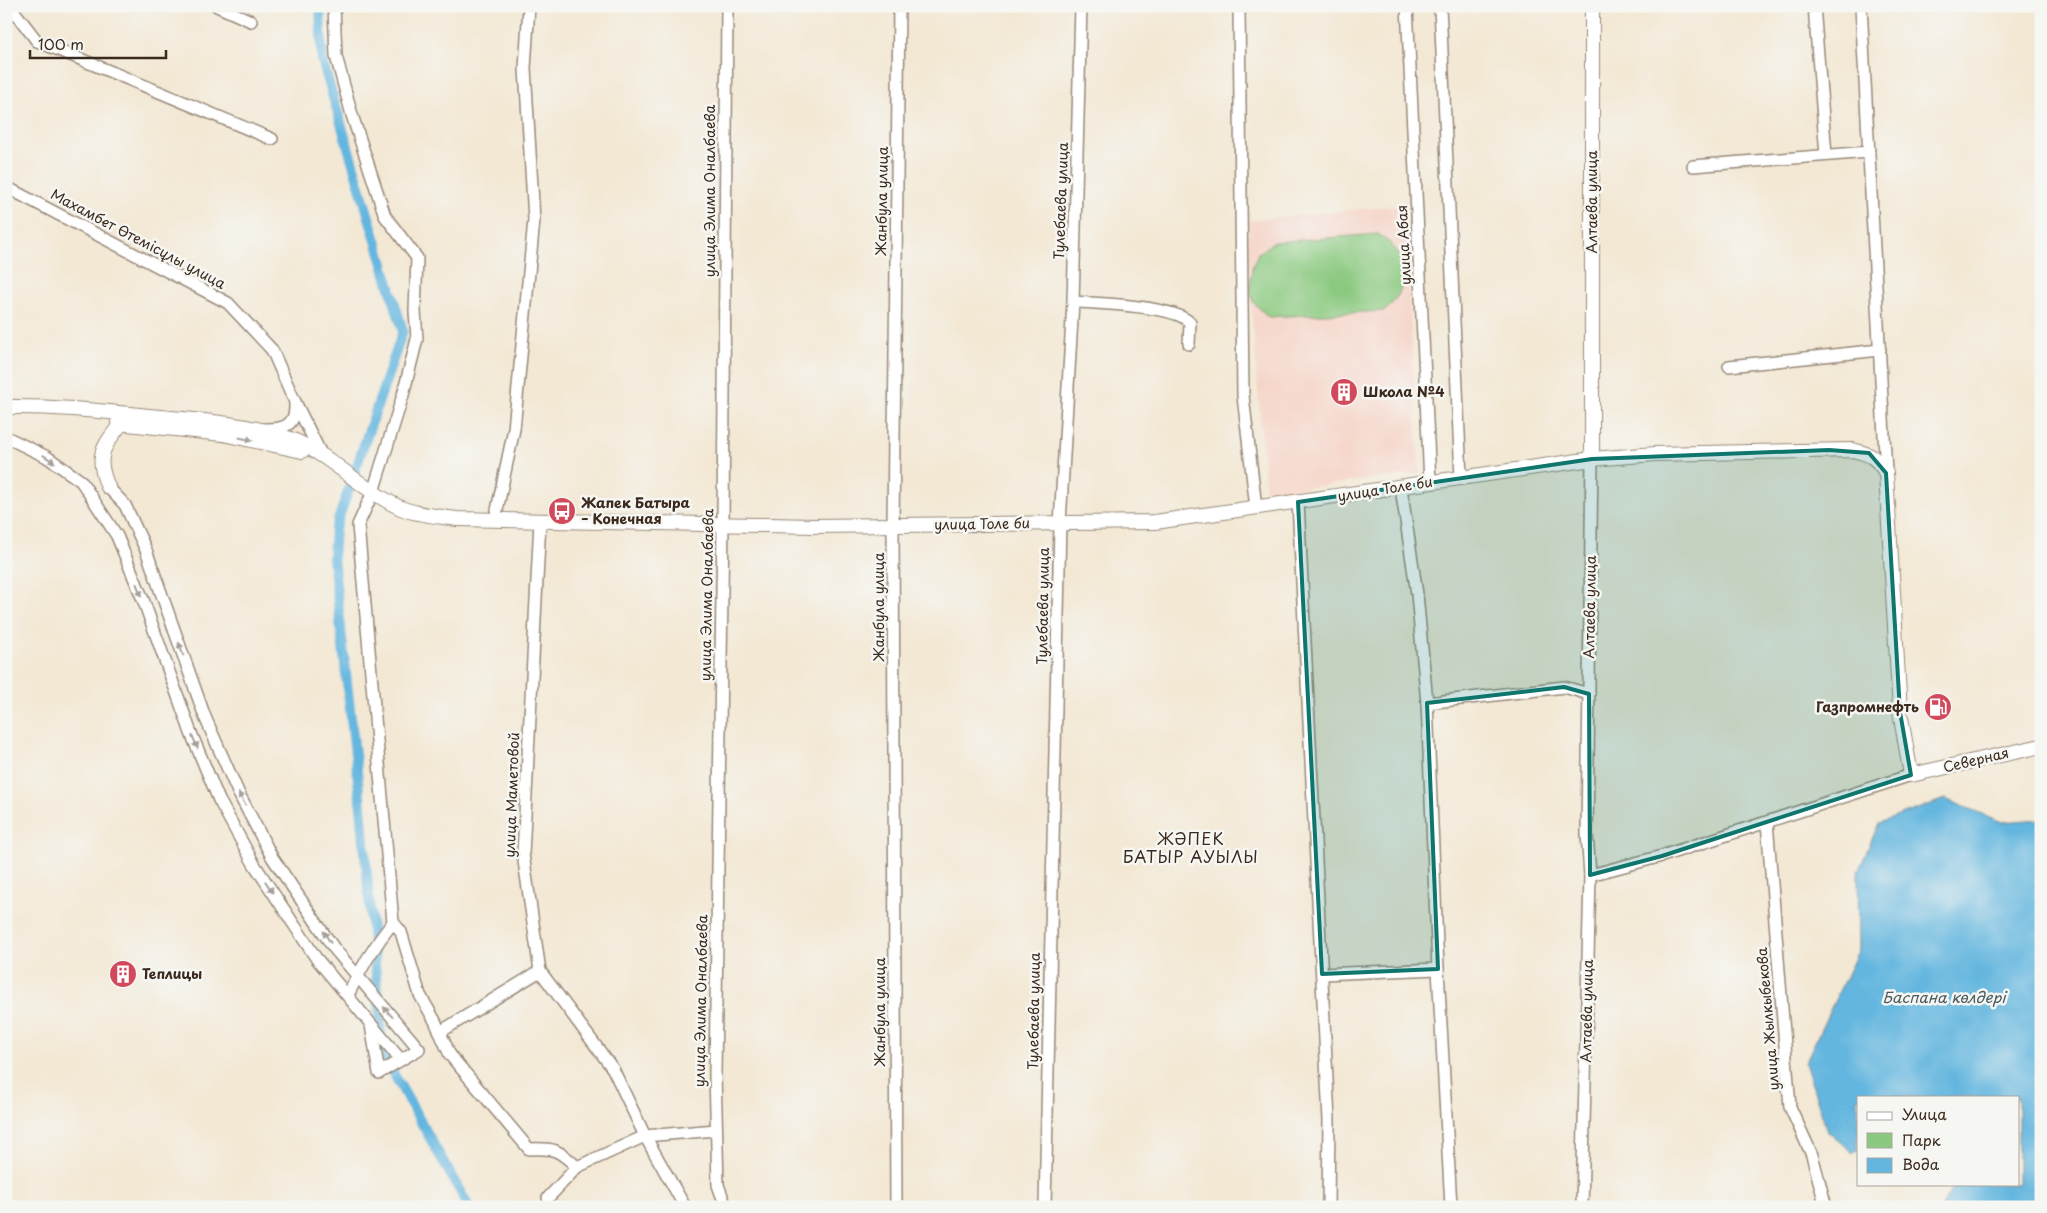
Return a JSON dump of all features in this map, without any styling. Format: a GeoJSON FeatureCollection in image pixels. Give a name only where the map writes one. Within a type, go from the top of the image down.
{"type":"FeatureCollection","features":[{"type":"Feature","properties":{"kind":"main road","name":"Алтаева улица"},"geometry":{"type":"LineString","coordinates":[[1592,6],[1592,459]]}},
{"type":"Feature","properties":{"kind":"main road","name":"улица Толе би"},"geometry":{"type":"LineString","coordinates":[[6,408],[47,406],[226,424],[257,429],[286,437],[322,456],[372,492],[403,508],[456,519],[893,525],[1155,522],[1592,459],[1656,454],[1852,450],[1869,453],[1886,473]]}},
{"type":"Feature","properties":{"kind":"main road"},"geometry":{"type":"LineString","coordinates":[[6,417],[49,415],[223,434],[322,456]]}},
{"type":"Feature","properties":{"kind":"main road"},"geometry":{"type":"LineString","coordinates":[[108,487],[101,470],[101,455],[109,439],[122,423]]}},
{"type":"Feature","properties":{"kind":"main road"},"geometry":{"type":"LineString","coordinates":[[1886,473],[1900,712],[1911,775]]}},
{"type":"Feature","properties":{"kind":"main road","name":"Северная"},"geometry":{"type":"LineString","coordinates":[[1911,775],[2041,746]]}},
{"type":"Feature","properties":{"kind":"street"},"geometry":{"type":"LineString","coordinates":[[10,6],[37,41],[272,139]]}},
{"type":"Feature","properties":{"kind":"street"},"geometry":{"type":"LineString","coordinates":[[217,6],[252,21]]}},
{"type":"Feature","properties":{"kind":"street"},"geometry":{"type":"LineString","coordinates":[[334,6],[336,56],[352,115],[385,216],[416,258],[415,311],[417,338],[403,396],[372,492],[358,524],[393,922],[401,932],[420,995],[450,1055],[456,1063],[529,1149],[550,1148],[566,1156],[577,1167]]}},
{"type":"Feature","properties":{"kind":"street"},"geometry":{"type":"LineString","coordinates":[[494,520],[514,429],[534,220],[526,68],[529,6]]}},
{"type":"Feature","properties":{"kind":"street","name":"улица Элима Оналбаева"},"geometry":{"type":"LineString","coordinates":[[726,1207],[718,1185],[714,1074],[723,524],[727,6]]}},
{"type":"Feature","properties":{"kind":"street","name":"Жанбула улица"},"geometry":{"type":"LineString","coordinates":[[896,1207],[893,525],[899,6]]}},
{"type":"Feature","properties":{"kind":"street","name":"Тулебаева улица"},"geometry":{"type":"LineString","coordinates":[[1045,1207],[1060,523],[1073,302],[1082,6]]}},
{"type":"Feature","properties":{"kind":"street"},"geometry":{"type":"LineString","coordinates":[[1239,6],[1243,396],[1256,508]]}},
{"type":"Feature","properties":{"kind":"street","name":"улица Абая"},"geometry":{"type":"LineString","coordinates":[[1407,6],[1430,482]]}},
{"type":"Feature","properties":{"kind":"street"},"geometry":{"type":"LineString","coordinates":[[1440,6],[1461,478]]}},
{"type":"Feature","properties":{"kind":"street"},"geometry":{"type":"LineString","coordinates":[[1814,6],[1826,155]]}},
{"type":"Feature","properties":{"kind":"street"},"geometry":{"type":"LineString","coordinates":[[1861,6],[1886,473]]}},
{"type":"Feature","properties":{"kind":"street"},"geometry":{"type":"LineString","coordinates":[[1693,166],[1869,152]]}},
{"type":"Feature","properties":{"kind":"street","name":"Махамбет Өтемісұлы улица"},"geometry":{"type":"LineString","coordinates":[[6,187],[228,303],[272,350],[322,456]]}},
{"type":"Feature","properties":{"kind":"street"},"geometry":{"type":"LineString","coordinates":[[1073,302],[1124,305],[1151,309],[1182,317],[1190,323],[1189,344]]}},
{"type":"Feature","properties":{"kind":"street"},"geometry":{"type":"LineString","coordinates":[[1728,366],[1880,350]]}},
{"type":"Feature","properties":{"kind":"street"},"geometry":{"type":"LineString","coordinates":[[257,429],[279,429],[287,426],[294,418],[295,402]]}},
{"type":"Feature","properties":{"kind":"street"},"geometry":{"type":"LineString","coordinates":[[6,437],[47,457],[81,481],[117,536],[144,602],[191,733],[219,800],[254,864],[316,958],[400,1059]]}},
{"type":"Feature","properties":{"kind":"street","name":"Алтаева улица"},"geometry":{"type":"LineString","coordinates":[[1582,1207],[1590,875],[1587,834],[1592,459]]}},
{"type":"Feature","properties":{"kind":"street"},"geometry":{"type":"LineString","coordinates":[[108,487],[124,505],[146,550],[205,717],[238,792],[272,857],[333,947],[419,1049],[379,1073],[370,1024]]}},
{"type":"Feature","properties":{"kind":"street"},"geometry":{"type":"LineString","coordinates":[[1401,488],[1417,594],[1427,703],[1438,969],[1451,1207]]}},
{"type":"Feature","properties":{"kind":"street"},"geometry":{"type":"LineString","coordinates":[[1298,502],[1329,1120],[1328,1207]]}},
{"type":"Feature","properties":{"kind":"street","name":"улица Маметовой"},"geometry":{"type":"LineString","coordinates":[[540,521],[523,854],[540,971],[613,1069],[645,1136],[685,1207]]}},
{"type":"Feature","properties":{"kind":"street"},"geometry":{"type":"LineString","coordinates":[[1427,703],[1564,687],[1589,694]]}},
{"type":"Feature","properties":{"kind":"street"},"geometry":{"type":"LineString","coordinates":[[1590,875],[1662,856],[1911,775]]}},
{"type":"Feature","properties":{"kind":"street","name":"улица Жылкыбекова"},"geometry":{"type":"LineString","coordinates":[[1767,822],[1790,1107],[1812,1155],[1826,1207]]}},
{"type":"Feature","properties":{"kind":"street"},"geometry":{"type":"LineString","coordinates":[[294,925],[311,913]]}},
{"type":"Feature","properties":{"kind":"street"},"geometry":{"type":"LineString","coordinates":[[348,995],[356,976],[379,939],[393,922]]}},
{"type":"Feature","properties":{"kind":"street"},"geometry":{"type":"LineString","coordinates":[[1322,974],[1438,969]]}},
{"type":"Feature","properties":{"kind":"street"},"geometry":{"type":"LineString","coordinates":[[440,1032],[540,971]]}},
{"type":"Feature","properties":{"kind":"street"},"geometry":{"type":"LineString","coordinates":[[548,1198],[577,1167],[645,1136],[716,1130]]}},
{"type":"Feature","properties":{"kind":"highlighted area"},"geometry":{"type":"Polygon","coordinates":[[[1829,450],[1869,453],[1886,473],[1900,712],[1911,775],[1662,856],[1590,875],[1589,694],[1564,687],[1427,703],[1438,969],[1322,974],[1298,502],[1592,459],[1829,450]]]}},
{"type":"Feature","properties":{"kind":"shaded area"},"geometry":{"type":"Polygon","coordinates":[[[1404,205],[1419,473],[1266,493],[1247,253],[1249,220],[1404,205]]]}},
{"type":"Feature","properties":{"kind":"green space"},"geometry":{"type":"Polygon","coordinates":[[[1378,234],[1397,251],[1402,260],[1404,270],[1404,280],[1400,291],[1385,311],[1268,317],[1253,302],[1250,288],[1252,268],[1258,253],[1274,242],[1378,234]]]}},
{"type":"Feature","properties":{"kind":"water","name":"Баспана көлдері"},"geometry":{"type":"Polygon","coordinates":[[[1945,799],[2002,822],[2041,819],[2041,1194],[2022,1207],[1941,1207],[1951,1191],[1958,1186],[2020,1186],[2020,1096],[1857,1096],[1857,1151],[1853,1153],[1827,1131],[1805,1063],[1859,949],[1858,872],[1879,823],[1945,799]]]}},
{"type":"Feature","properties":{"kind":"waterway"},"geometry":{"type":"LineString","coordinates":[[320,6],[322,60],[403,331],[335,529],[333,558],[361,807],[383,1055],[469,1207]]}},
{"type":"Feature","properties":{"kind":"place","name":"Школа №4"},"geometry":{"type":"Point","coordinates":[1344,392]}},
{"type":"Feature","properties":{"kind":"place","name":"Жапек Батыра – Конечная"},"geometry":{"type":"Point","coordinates":[562,511]}},
{"type":"Feature","properties":{"kind":"place","name":"Газпромнефть"},"geometry":{"type":"Point","coordinates":[1938,707]}},
{"type":"Feature","properties":{"kind":"place","name":"Теплицы"},"geometry":{"type":"Point","coordinates":[123,974]}},
{"type":"Feature","properties":{"kind":"district","name":"ЖӘПЕК БАТЫР АУЫЛЫ"},"geometry":{"type":"Point","coordinates":[1191,848]}}]}
